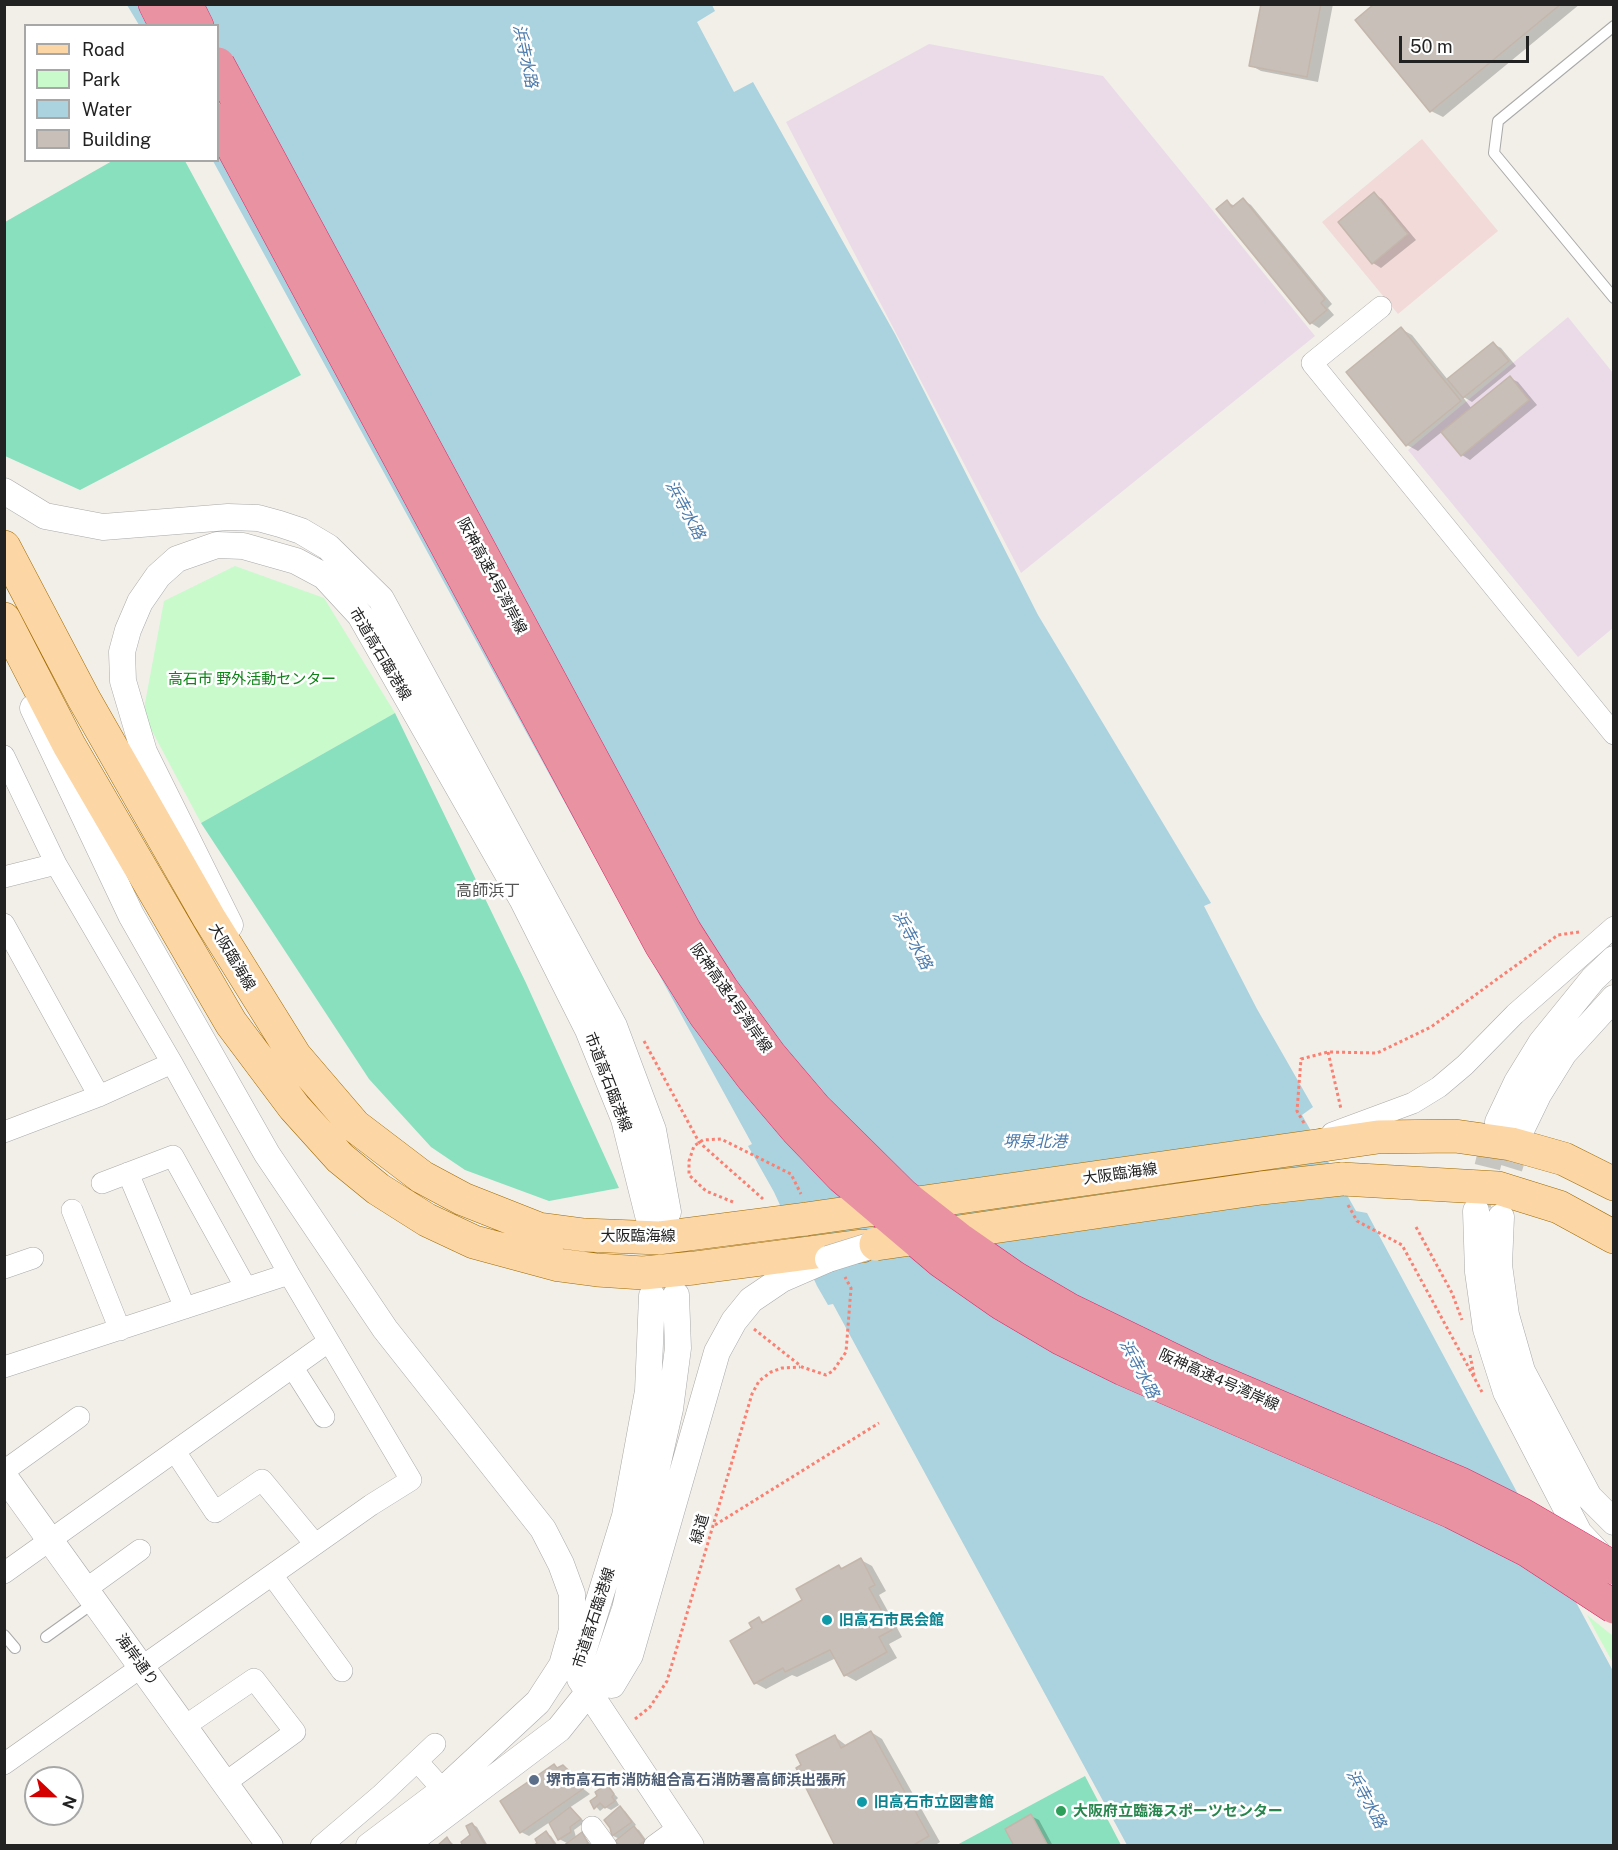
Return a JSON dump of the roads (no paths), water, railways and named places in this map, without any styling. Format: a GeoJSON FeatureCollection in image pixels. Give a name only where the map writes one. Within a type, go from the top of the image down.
{"type":"FeatureCollection","features":[{"type":"Feature","properties":{"kind":"highway"},"geometry":{"type":"LineString","coordinates":[[155,4],[165,24]]}},
{"type":"Feature","properties":{"kind":"highway"},"geometry":{"type":"LineString","coordinates":[[186,4],[196,24]]}},
{"type":"Feature","properties":{"kind":"highway","name":"阪神高速4号湾岸線"},"geometry":{"type":"LineString","coordinates":[[219,66],[685,931],[756,1036],[814,1108],[903,1196],[1005,1271],[1068,1310],[1196,1371],[1461,1484],[1521,1514],[1610,1589]]}},
{"type":"Feature","properties":{"kind":"highway","name":"阪神高速4号湾岸線"},"geometry":{"type":"LineString","coordinates":[[219,122],[662,945],[705,1015],[752,1077],[797,1130],[842,1177],[941,1262],[1001,1303],[1062,1339],[1123,1369],[1452,1512],[1610,1589]]}},
{"type":"Feature","properties":{"kind":"main road","name":"大阪臨海線"},"geometry":{"type":"LineString","coordinates":[[4,547],[112,749],[209,918],[294,1056],[355,1126],[422,1177],[463,1199],[539,1229],[584,1236],[659,1238],[806,1219],[1322,1141],[1433,1136],[1455,1136],[1500,1142],[1564,1159],[1614,1184]]}},
{"type":"Feature","properties":{"kind":"main road"},"geometry":{"type":"LineString","coordinates":[[4,619],[69,745],[231,1023],[294,1107],[340,1158],[378,1189],[426,1221],[474,1242],[559,1265],[643,1273],[825,1255],[876,1244],[1261,1188],[1342,1179],[1498,1188],[1559,1208],[1614,1237]]}},
{"type":"Feature","properties":{"kind":"street"},"geometry":{"type":"LineString","coordinates":[[1381,307],[1312,363],[1614,734]]}},
{"type":"Feature","properties":{"kind":"street","name":"市道高石臨港線"},"geometry":{"type":"LineString","coordinates":[[4,491],[45,516],[103,527],[228,517],[258,518],[280,524],[301,531],[328,547],[381,599],[614,1026],[653,1130],[658,1213],[624,1119],[588,1030],[522,899],[360,615],[324,576],[296,561],[243,546],[217,545],[177,560],[158,576],[140,602],[128,630],[122,652],[123,681],[144,752],[294,1056]]}},
{"type":"Feature","properties":{"kind":"street"},"geometry":{"type":"LineString","coordinates":[[4,650],[131,915],[267,1154],[385,1329],[543,1529],[561,1564],[572,1594],[572,1630],[562,1665],[538,1702],[443,1790],[417,1761]]}},
{"type":"Feature","properties":{"kind":"street"},"geometry":{"type":"LineString","coordinates":[[4,756],[56,864],[172,1063],[328,1342],[411,1480],[315,1544],[4,1764]]}},
{"type":"Feature","properties":{"kind":"street"},"geometry":{"type":"LineString","coordinates":[[6,874],[56,864]]}},
{"type":"Feature","properties":{"kind":"street"},"geometry":{"type":"LineString","coordinates":[[4,924],[99,1095]]}},
{"type":"Feature","properties":{"kind":"street"},"geometry":{"type":"LineString","coordinates":[[1322,1141],[1413,1103],[1438,1087],[1465,1065],[1515,1014],[1614,927]]}},
{"type":"Feature","properties":{"kind":"street"},"geometry":{"type":"LineString","coordinates":[[1614,959],[1593,979],[1541,1043],[1517,1082],[1510,1125],[1538,1095],[1564,1053],[1614,998]]}},
{"type":"Feature","properties":{"kind":"street"},"geometry":{"type":"LineString","coordinates":[[4,1132],[99,1095],[172,1063]]}},
{"type":"Feature","properties":{"kind":"street"},"geometry":{"type":"LineString","coordinates":[[102,1183],[173,1156],[246,1288]]}},
{"type":"Feature","properties":{"kind":"street"},"geometry":{"type":"LineString","coordinates":[[128,1173],[185,1308]]}},
{"type":"Feature","properties":{"kind":"street"},"geometry":{"type":"LineString","coordinates":[[72,1210],[120,1330]]}},
{"type":"Feature","properties":{"kind":"street"},"geometry":{"type":"LineString","coordinates":[[1610,1589],[1506,1392],[1486,1329],[1478,1272],[1489,1214],[1506,1315],[1522,1371],[1589,1497],[1614,1522]]}},
{"type":"Feature","properties":{"kind":"street"},"geometry":{"type":"LineString","coordinates":[[404,1845],[559,1729],[587,1690],[615,1683],[630,1655],[717,1352],[734,1321],[752,1300],[782,1279],[825,1255]]}},
{"type":"Feature","properties":{"kind":"street"},"geometry":{"type":"LineString","coordinates":[[4,1268],[33,1258]]}},
{"type":"Feature","properties":{"kind":"street"},"geometry":{"type":"LineString","coordinates":[[4,1367],[289,1274]]}},
{"type":"Feature","properties":{"kind":"street","name":"市道高石臨港線"},"geometry":{"type":"LineString","coordinates":[[369,1845],[538,1719],[587,1690],[625,1516],[664,1296]]}},
{"type":"Feature","properties":{"kind":"street"},"geometry":{"type":"LineString","coordinates":[[4,1573],[176,1453],[328,1342]]}},
{"type":"Feature","properties":{"kind":"street"},"geometry":{"type":"LineString","coordinates":[[293,1368],[324,1417]]}},
{"type":"Feature","properties":{"kind":"street"},"geometry":{"type":"LineString","coordinates":[[4,1473],[79,1417]]}},
{"type":"Feature","properties":{"kind":"street"},"geometry":{"type":"LineString","coordinates":[[176,1453],[215,1512],[262,1480],[315,1544]]}},
{"type":"Feature","properties":{"kind":"street","name":"海岸通り"},"geometry":{"type":"LineString","coordinates":[[4,1473],[270,1845]]}},
{"type":"Feature","properties":{"kind":"street"},"geometry":{"type":"LineString","coordinates":[[90,1596],[140,1550]]}},
{"type":"Feature","properties":{"kind":"street"},"geometry":{"type":"LineString","coordinates":[[272,1575],[342,1671]]}},
{"type":"Feature","properties":{"kind":"street"},"geometry":{"type":"LineString","coordinates":[[185,1726],[254,1679],[295,1732],[225,1783]]}},
{"type":"Feature","properties":{"kind":"street"},"geometry":{"type":"LineString","coordinates":[[587,1690],[686,1836],[654,1845]]}},
{"type":"Feature","properties":{"kind":"street"},"geometry":{"type":"LineString","coordinates":[[321,1845],[435,1744]]}},
{"type":"Feature","properties":{"kind":"street"},"geometry":{"type":"LineString","coordinates":[[592,1827],[606,1845]]}},
{"type":"Feature","properties":{"kind":"lane"},"geometry":{"type":"LineString","coordinates":[[1614,26],[1498,122],[1494,153],[1614,298]]}},
{"type":"Feature","properties":{"kind":"lane"},"geometry":{"type":"LineString","coordinates":[[46,1637],[90,1596]]}},
{"type":"Feature","properties":{"kind":"lane"},"geometry":{"type":"LineString","coordinates":[[4,1635],[15,1648]]}},
{"type":"Feature","properties":{"kind":"water","name":"堺泉北港"},"geometry":{"type":"Polygon","coordinates":[[[127,5],[712,5],[715,11],[697,22],[734,92],[753,82],[895,334],[1038,615],[1211,903],[1204,906],[1257,1009],[1313,1107],[1302,1115],[1356,1211],[1367,1213],[1613,1671],[1613,1845],[1127,1845],[833,1304],[828,1305],[817,1286],[774,1192],[748,1146],[752,1144],[214,162],[219,162],[219,24],[138,24],[127,5]]]}},
{"type":"Feature","properties":{"kind":"tunnel"},"geometry":{"type":"LineString","coordinates":[[1478,1205],[1498,1124]]}},
{"type":"Feature","properties":{"kind":"tunnel"},"geometry":{"type":"LineString","coordinates":[[1503,1206],[1509,1169],[1522,1128]]}},
{"type":"Feature","properties":{"kind":"place","name":"旧高石市民会館"},"geometry":{"type":"Point","coordinates":[827,1620]}},
{"type":"Feature","properties":{"kind":"place","name":"堺市高石市消防組合高石消防署高師浜出張所"},"geometry":{"type":"Point","coordinates":[534,1780]}},
{"type":"Feature","properties":{"kind":"place","name":"旧高石市立図書館"},"geometry":{"type":"Point","coordinates":[862,1802]}},
{"type":"Feature","properties":{"kind":"place","name":"大阪府立臨海スポーツセンター"},"geometry":{"type":"Point","coordinates":[1061,1811]}},
{"type":"Feature","properties":{"kind":"district","name":"高師浜丁"},"geometry":{"type":"Point","coordinates":[488,891]}},
{"type":"Feature","properties":{"kind":"water label","name":"浜寺水路"},"geometry":{"type":"Point","coordinates":[525,56]}},
{"type":"Feature","properties":{"kind":"water label","name":"浜寺水路"},"geometry":{"type":"Point","coordinates":[685,510]}},
{"type":"Feature","properties":{"kind":"water label","name":"浜寺水路"},"geometry":{"type":"Point","coordinates":[912,940]}},
{"type":"Feature","properties":{"kind":"water label","name":"浜寺水路"},"geometry":{"type":"Point","coordinates":[1139,1369]}},
{"type":"Feature","properties":{"kind":"water label","name":"浜寺水路"},"geometry":{"type":"Point","coordinates":[1366,1799]}},
{"type":"Feature","properties":{"kind":"park label","name":"高石市 野外活動センター"},"geometry":{"type":"Point","coordinates":[252,679]}}]}
